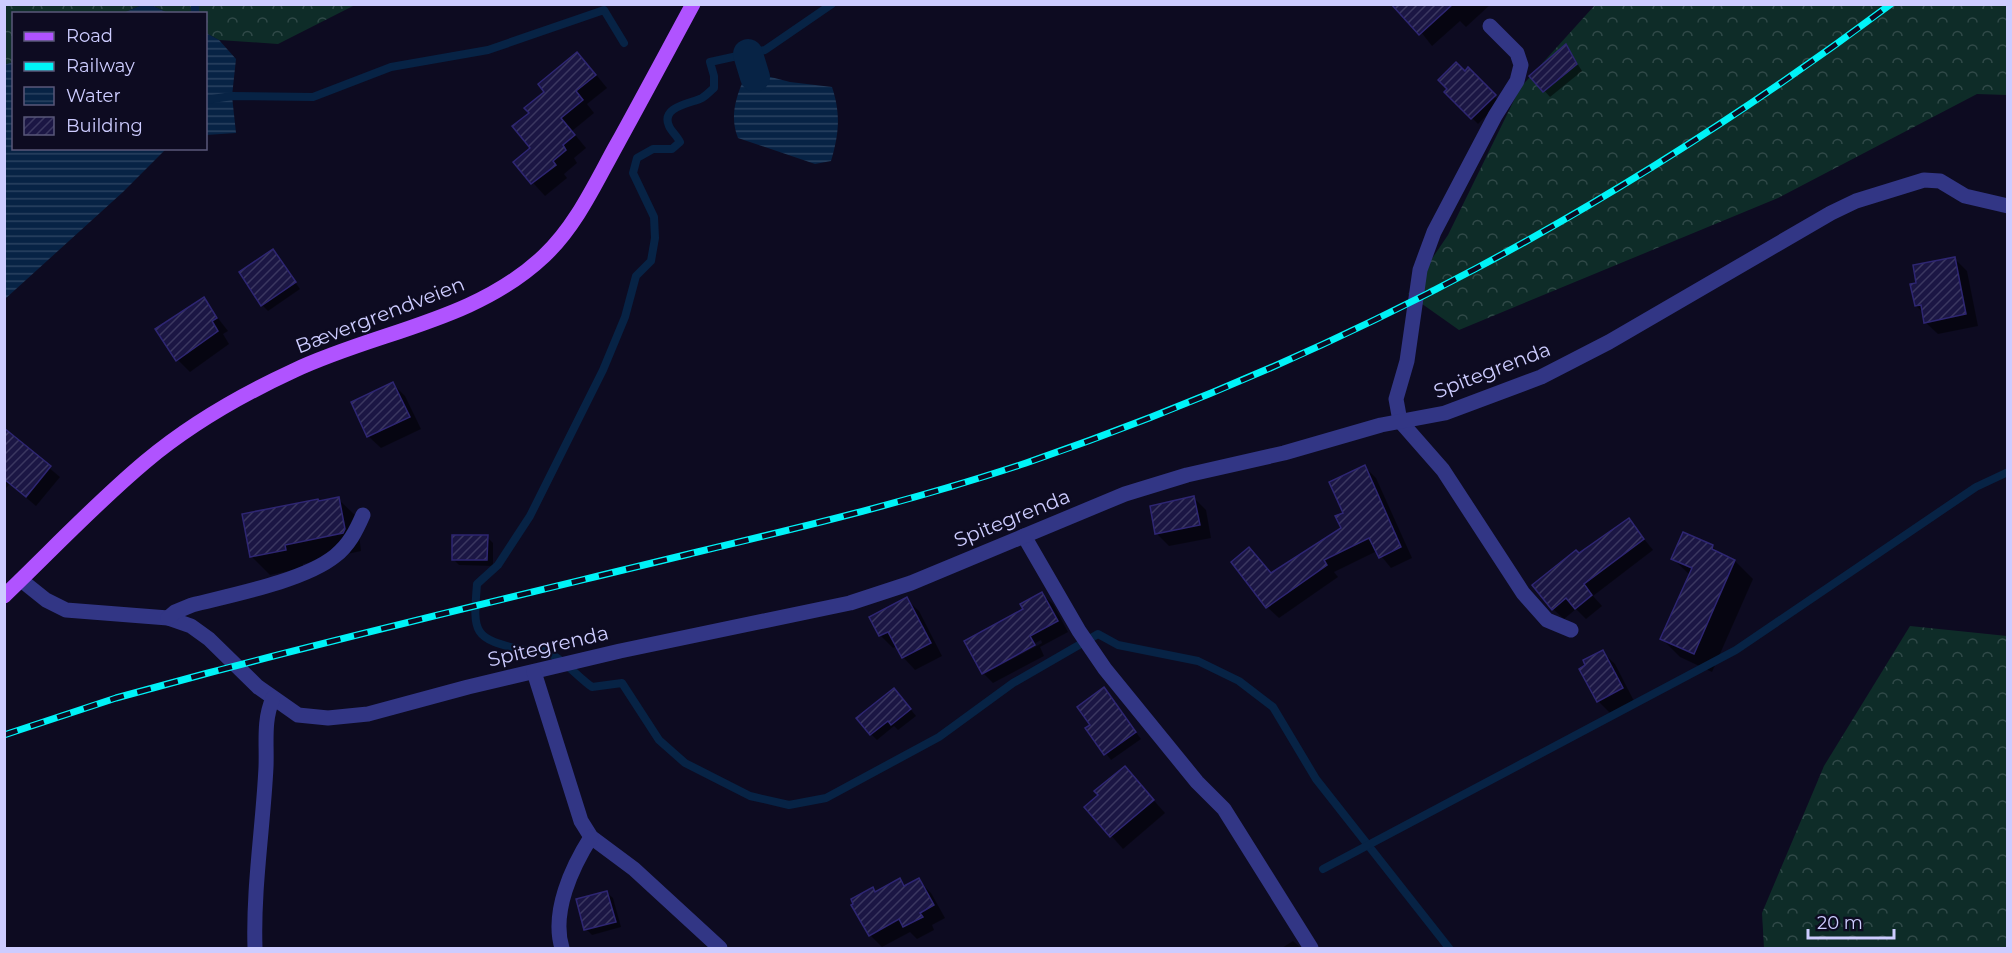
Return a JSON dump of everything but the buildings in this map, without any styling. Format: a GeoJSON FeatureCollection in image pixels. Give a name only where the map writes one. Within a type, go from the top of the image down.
{"type":"FeatureCollection","features":[{"type":"Feature","properties":{"kind":"main road","name":"Bævergrendveien"},"geometry":{"type":"LineString","coordinates":[[4,596],[88,513],[146,461],[220,408],[304,366],[450,315],[489,296],[545,255],[566,231],[588,198],[693,4]]}},
{"type":"Feature","properties":{"kind":"street"},"geometry":{"type":"LineString","coordinates":[[1490,26],[1517,52],[1521,65],[1517,81],[1495,116],[1442,213],[1420,270],[1407,361],[1396,399],[1400,421],[1443,470],[1523,593],[1547,620],[1571,630]]}},
{"type":"Feature","properties":{"kind":"street","name":"Spitegrenda"},"geometry":{"type":"LineString","coordinates":[[21,580],[46,600],[66,610],[168,618],[191,626],[209,639],[273,698],[298,715],[344,718],[401,707],[468,687],[749,622],[850,603],[911,583],[1125,494],[1187,475],[1284,453],[1400,421],[1445,413],[1541,377],[1610,342],[1856,201],[1924,180],[1940,181],[1965,196],[2007,206]]}},
{"type":"Feature","properties":{"kind":"street"},"geometry":{"type":"LineString","coordinates":[[168,618],[175,612],[192,605],[295,576],[324,564],[347,545],[363,515]]}},
{"type":"Feature","properties":{"kind":"street"},"geometry":{"type":"LineString","coordinates":[[1024,536],[1079,631],[1106,669],[1197,782],[1224,809],[1311,948]]}},
{"type":"Feature","properties":{"kind":"street"},"geometry":{"type":"LineString","coordinates":[[534,672],[574,808],[591,837],[634,869],[720,948]]}},
{"type":"Feature","properties":{"kind":"street"},"geometry":{"type":"LineString","coordinates":[[255,948],[255,895],[266,766],[267,712],[273,698]]}},
{"type":"Feature","properties":{"kind":"street"},"geometry":{"type":"LineString","coordinates":[[562,948],[559,919],[566,891],[591,837]]}},
{"type":"Feature","properties":{"kind":"green space"},"geometry":{"type":"Polygon","coordinates":[[[5,5],[142,5],[125,12],[12,12],[12,62],[5,65],[5,5]]]}},
{"type":"Feature","properties":{"kind":"green space"},"geometry":{"type":"Polygon","coordinates":[[[151,5],[355,5],[278,44],[219,40],[207,34],[207,12],[166,12],[151,5]]]}},
{"type":"Feature","properties":{"kind":"green space"},"geometry":{"type":"Polygon","coordinates":[[[1595,5],[2007,5],[2007,95],[1977,94],[1778,198],[1459,330],[1408,294],[1448,235],[1520,88],[1595,5]]]}},
{"type":"Feature","properties":{"kind":"green space"},"geometry":{"type":"Polygon","coordinates":[[[1910,626],[2007,636],[2007,948],[1764,948],[1762,913],[1824,766],[1910,626]]]}},
{"type":"Feature","properties":{"kind":"water"},"geometry":{"type":"Polygon","coordinates":[[[142,5],[151,5],[166,12],[125,12],[142,5]]]}},
{"type":"Feature","properties":{"kind":"water"},"geometry":{"type":"Polygon","coordinates":[[[207,34],[219,40],[236,59],[232,96],[236,133],[207,135],[207,34]]]}},
{"type":"Feature","properties":{"kind":"water"},"geometry":{"type":"Polygon","coordinates":[[[12,62],[12,150],[165,150],[123,192],[5,299],[4,65],[12,62]]]}},
{"type":"Feature","properties":{"kind":"water"},"geometry":{"type":"Polygon","coordinates":[[[763,75],[790,82],[832,87],[837,106],[838,124],[831,161],[815,164],[738,138],[734,116],[740,88],[743,81],[763,75]]]}},
{"type":"Feature","properties":{"kind":"waterway"},"geometry":{"type":"LineString","coordinates":[[195,4],[195,12]]}},
{"type":"Feature","properties":{"kind":"waterway"},"geometry":{"type":"LineString","coordinates":[[832,4],[765,50],[710,62],[714,76],[714,88],[702,98],[679,106],[669,114],[667,119],[680,142],[672,149],[653,149],[637,158],[633,173],[654,217],[655,238],[651,261],[636,276],[625,317],[603,370],[530,516],[498,565],[477,584],[475,613],[476,624],[480,631],[494,642],[527,651],[547,652],[559,659],[592,687],[622,683],[659,740],[685,763],[750,796],[789,805],[826,798],[939,737],[1013,683],[1098,634],[1118,645],[1198,661],[1239,681],[1273,707],[1316,779],[1449,948]]}},
{"type":"Feature","properties":{"kind":"waterway"},"geometry":{"type":"LineString","coordinates":[[207,100],[232,96],[313,97],[391,67],[488,50],[604,10],[624,43]]}},
{"type":"Feature","properties":{"kind":"waterway"},"geometry":{"type":"LineString","coordinates":[[748,54],[755,77]]}},
{"type":"Feature","properties":{"kind":"waterway"},"geometry":{"type":"LineString","coordinates":[[1323,869],[1736,650],[1976,487],[2008,472]]}},
{"type":"Feature","properties":{"kind":"railway"},"geometry":{"type":"LineString","coordinates":[[4,735],[116,698],[208,673],[901,501],[1026,463],[1143,420],[1257,374],[1369,323],[1477,268],[1583,209],[1687,145],[1790,77],[1891,4]]}}]}
